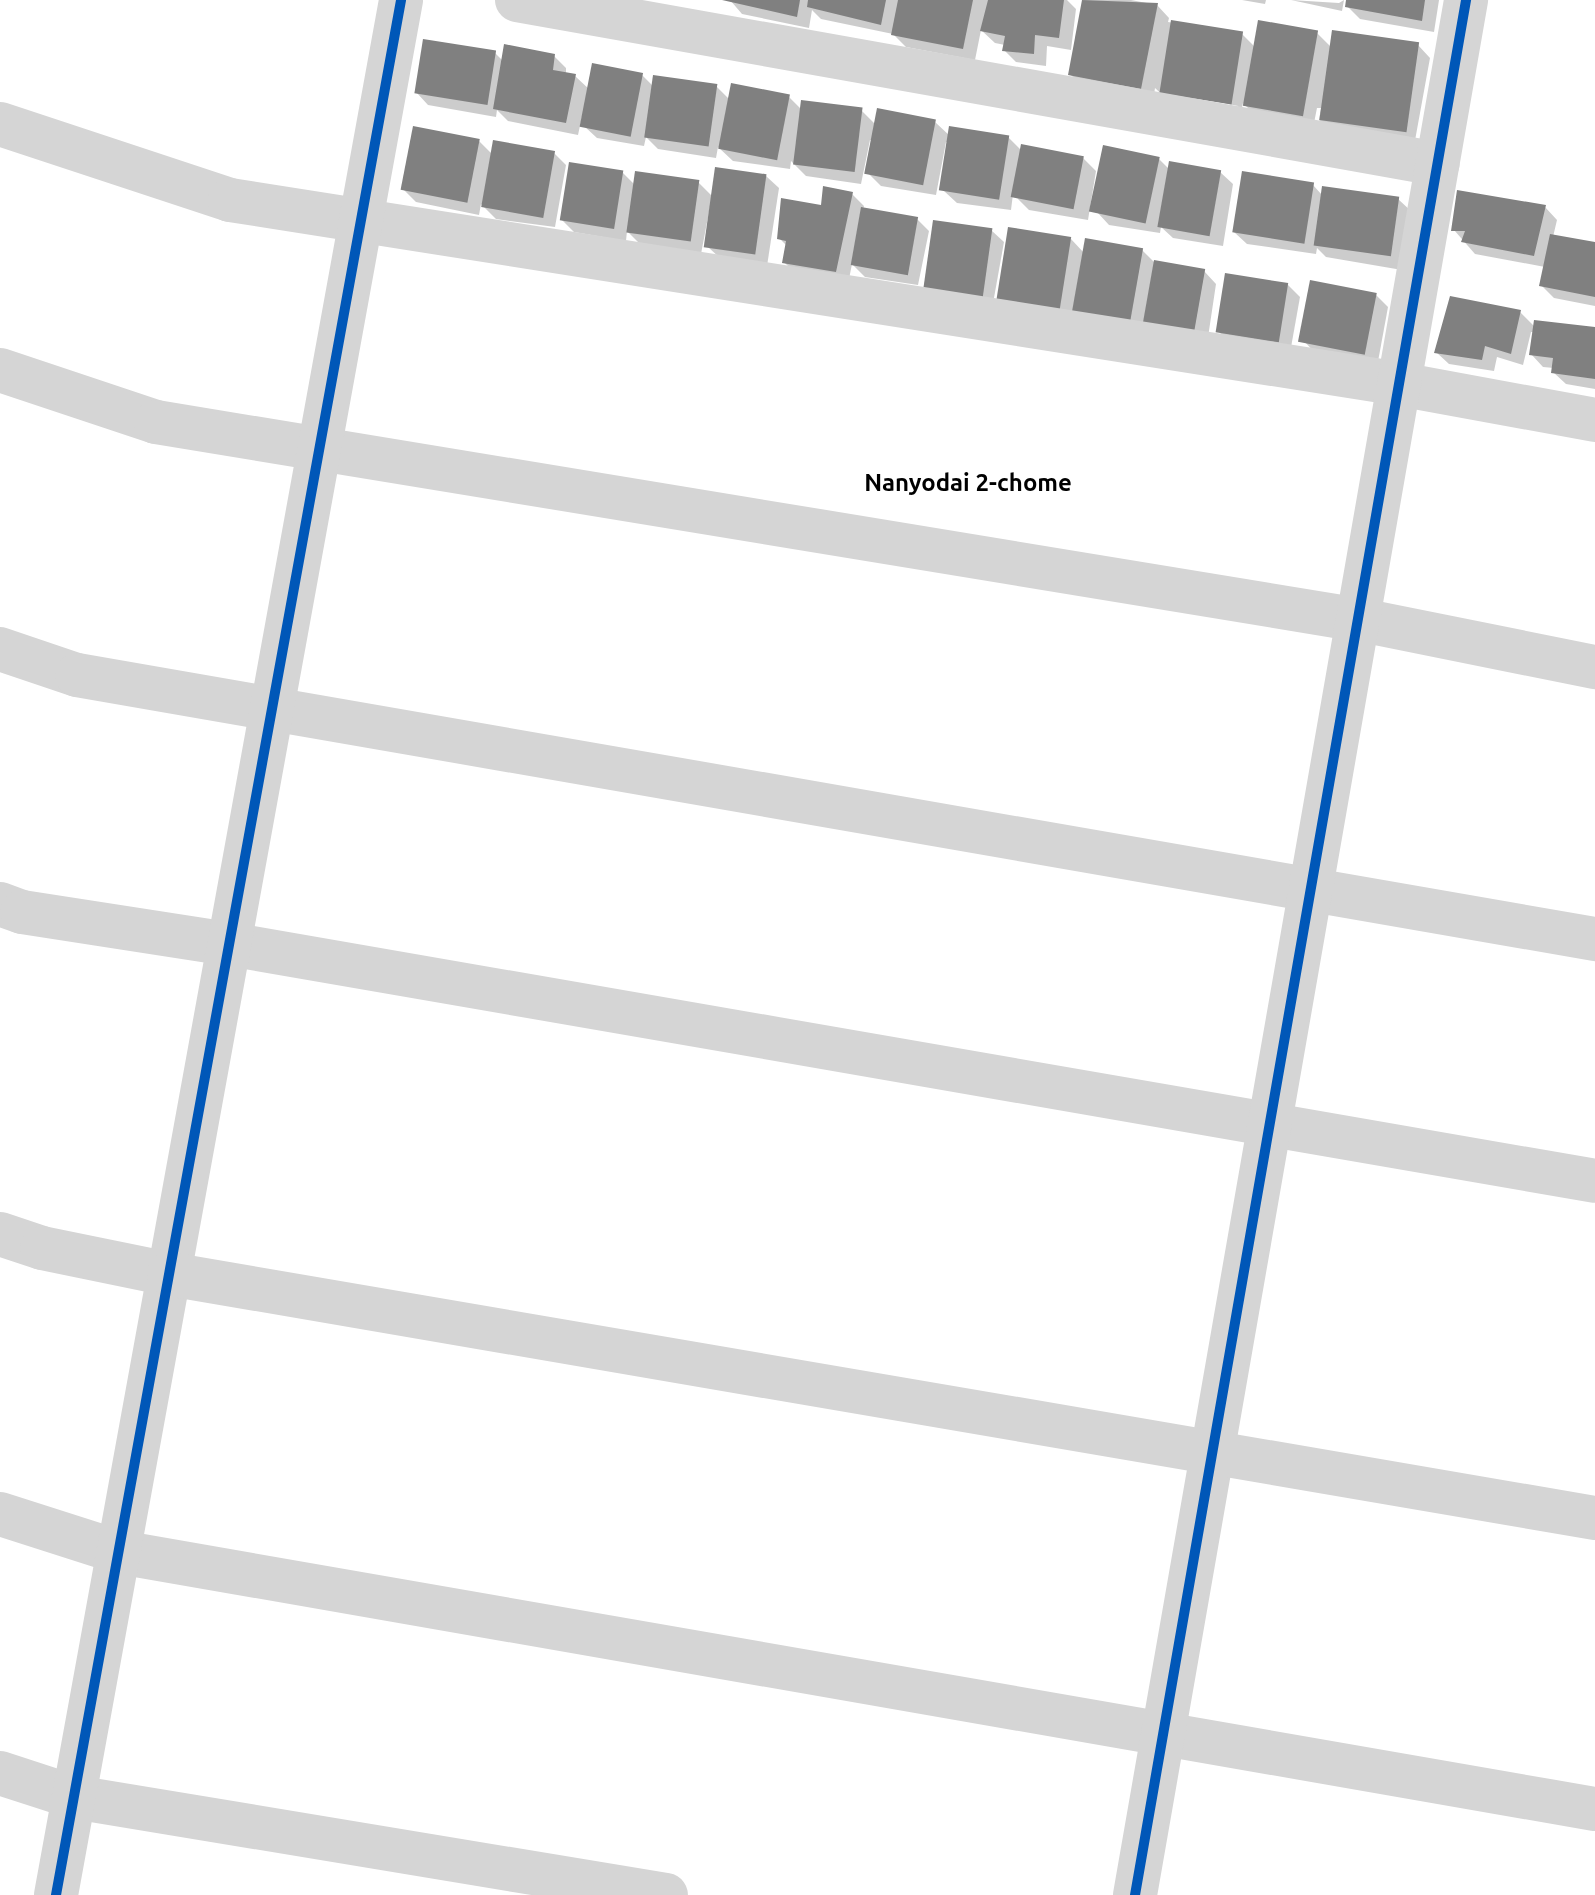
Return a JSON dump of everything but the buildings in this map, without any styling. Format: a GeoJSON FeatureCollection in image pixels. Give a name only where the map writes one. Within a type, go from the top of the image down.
{"type":"FeatureCollection","features":[{"type":"Feature","properties":{"kind":"street"},"geometry":{"type":"LineString","coordinates":[[56,1895],[401,0]]}},
{"type":"Feature","properties":{"kind":"street"},"geometry":{"type":"LineString","coordinates":[[517,0],[709,17],[1438,164]]}},
{"type":"Feature","properties":{"kind":"street"},"geometry":{"type":"LineString","coordinates":[[1135,1895],[1466,0]]}},
{"type":"Feature","properties":{"kind":"street"},"geometry":{"type":"LineString","coordinates":[[0,124],[230,200],[1399,384],[1595,420]]}},
{"type":"Feature","properties":{"kind":"street"},"geometry":{"type":"LineString","coordinates":[[0,370],[156,422],[1358,620],[1595,667]]}},
{"type":"Feature","properties":{"kind":"street"},"geometry":{"type":"LineString","coordinates":[[0,649],[77,675],[1595,939]]}},
{"type":"Feature","properties":{"kind":"street"},"geometry":{"type":"LineString","coordinates":[[0,904],[22,912],[229,944],[1595,1181]]}},
{"type":"Feature","properties":{"kind":"street"},"geometry":{"type":"LineString","coordinates":[[0,1234],[42,1248],[169,1274],[1595,1518]]}},
{"type":"Feature","properties":{"kind":"street"},"geometry":{"type":"LineString","coordinates":[[0,1514],[119,1552],[1595,1809]]}},
{"type":"Feature","properties":{"kind":"street"},"geometry":{"type":"LineString","coordinates":[[0,1773],[74,1797],[666,1895]]}},
{"type":"Feature","properties":{"kind":"cycle path"},"geometry":{"type":"LineString","coordinates":[[56,1895],[401,0]]}},
{"type":"Feature","properties":{"kind":"cycle path"},"geometry":{"type":"LineString","coordinates":[[1135,1895],[1466,0]]}},
{"type":"Feature","properties":{"kind":"district","name":"Nanyodai 2-chome"},"geometry":{"type":"Point","coordinates":[968,483]}}]}
